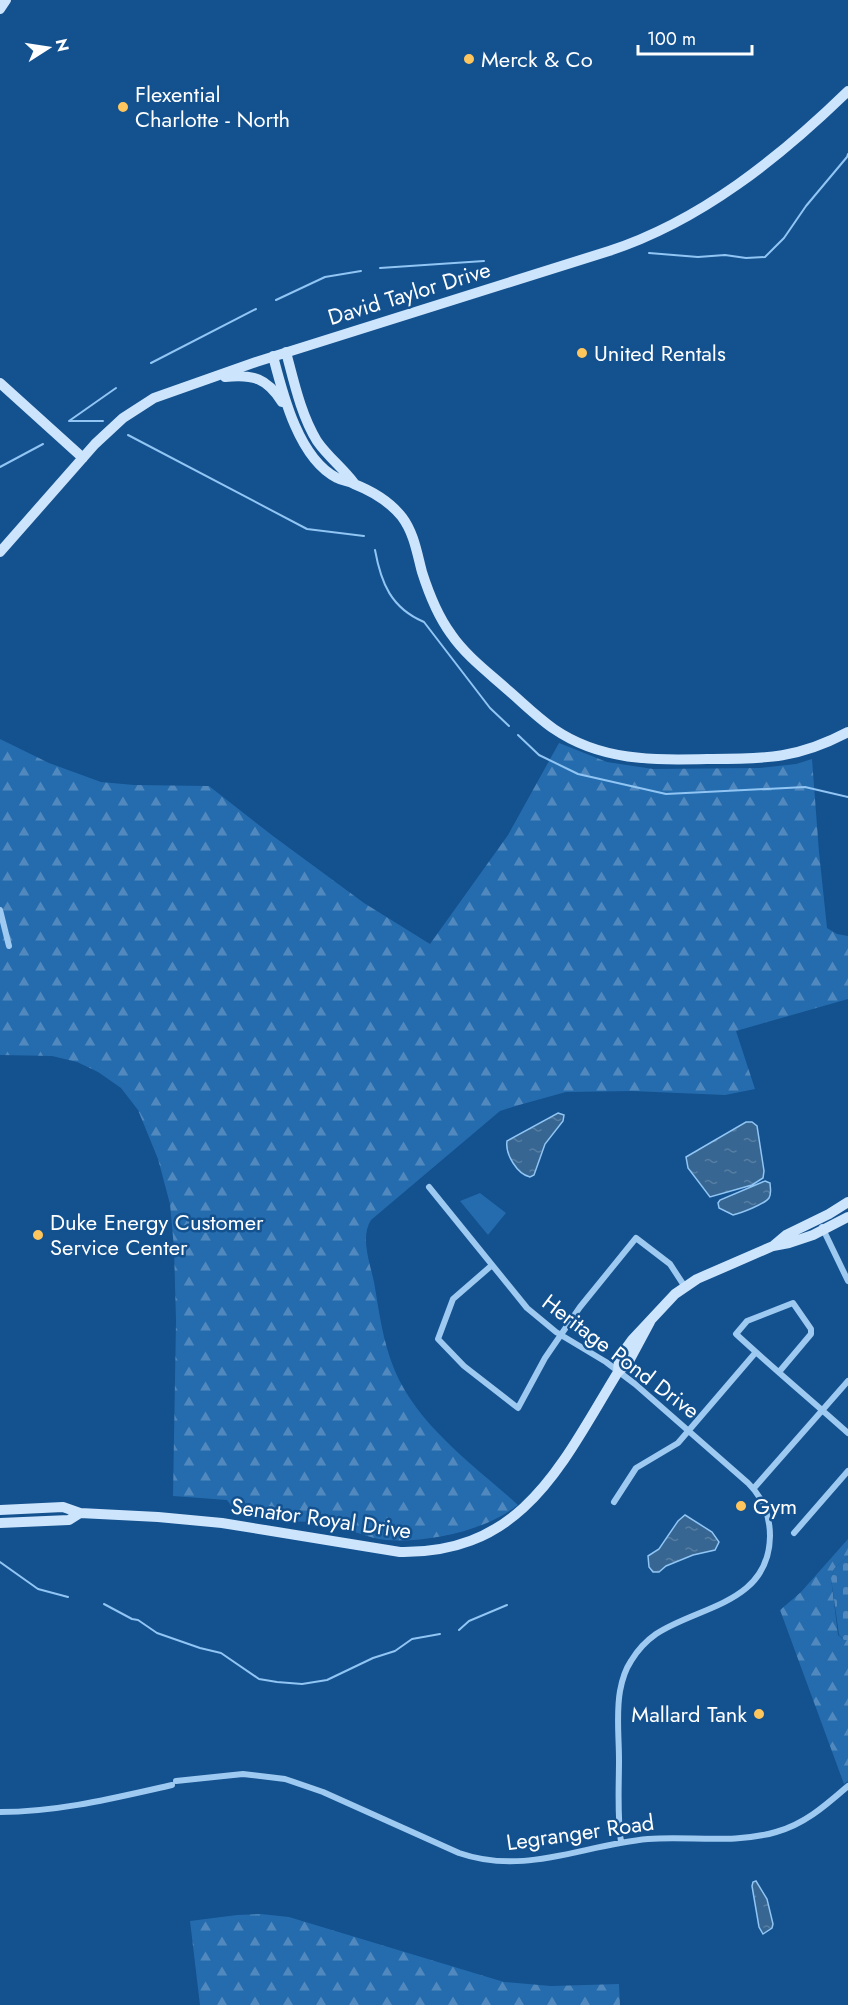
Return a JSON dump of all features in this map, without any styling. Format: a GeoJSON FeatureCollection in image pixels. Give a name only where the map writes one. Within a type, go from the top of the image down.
{"type":"FeatureCollection","features":[{"type":"Feature","properties":{"kind":"street"},"geometry":{"type":"LineString","coordinates":[[0,9],[6,0]]}},
{"type":"Feature","properties":{"kind":"street","name":"David Taylor Drive"},"geometry":{"type":"LineString","coordinates":[[0,552],[108,431],[136,408],[160,395],[273,356],[609,251],[654,234],[713,200],[772,159],[848,91]]}},
{"type":"Feature","properties":{"kind":"street"},"geometry":{"type":"LineString","coordinates":[[286,352],[313,433],[323,449],[354,483]]}},
{"type":"Feature","properties":{"kind":"street"},"geometry":{"type":"LineString","coordinates":[[273,356],[296,426]]}},
{"type":"Feature","properties":{"kind":"street"},"geometry":{"type":"LineString","coordinates":[[201,382],[239,376],[260,379],[277,394],[306,447],[322,467],[337,478],[354,483],[388,502],[406,523],[432,602],[459,645],[546,723],[576,742],[610,754],[642,759],[761,759],[808,751],[848,732]]}},
{"type":"Feature","properties":{"kind":"street"},"geometry":{"type":"LineString","coordinates":[[0,383],[83,458]]}},
{"type":"Feature","properties":{"kind":"street"},"geometry":{"type":"LineString","coordinates":[[0,910],[9,946]]}},
{"type":"Feature","properties":{"kind":"street","name":"Heritage Pond Drive"},"geometry":{"type":"LineString","coordinates":[[429,1187],[527,1308],[561,1334],[618,1371],[754,1488],[763,1502],[770,1527],[768,1553],[757,1576],[747,1589],[734,1598],[656,1634],[636,1653],[624,1675],[619,1700],[621,1842]]}},
{"type":"Feature","properties":{"kind":"street"},"geometry":{"type":"LineString","coordinates":[[821,1225],[848,1202]]}},
{"type":"Feature","properties":{"kind":"street"},"geometry":{"type":"LineString","coordinates":[[821,1225],[848,1217]]}},
{"type":"Feature","properties":{"kind":"street"},"geometry":{"type":"LineString","coordinates":[[821,1225],[848,1281]]}},
{"type":"Feature","properties":{"kind":"street","name":"Senator Royal Drive"},"geometry":{"type":"LineString","coordinates":[[0,1510],[63,1507],[80,1513],[222,1523],[389,1551],[423,1551],[454,1546],[476,1539],[501,1526],[536,1497],[560,1465],[618,1371],[628,1363],[641,1343],[650,1322],[666,1303],[705,1274],[773,1246],[786,1235],[821,1225]]}},
{"type":"Feature","properties":{"kind":"street"},"geometry":{"type":"LineString","coordinates":[[491,1266],[453,1299],[438,1339],[459,1361],[518,1408],[561,1334],[636,1238],[670,1264],[685,1287]]}},
{"type":"Feature","properties":{"kind":"street"},"geometry":{"type":"LineString","coordinates":[[779,1372],[811,1334],[811,1329],[795,1304],[791,1303],[751,1319],[736,1334],[848,1433]]}},
{"type":"Feature","properties":{"kind":"street"},"geometry":{"type":"LineString","coordinates":[[614,1502],[636,1468],[672,1447],[756,1352]]}},
{"type":"Feature","properties":{"kind":"street"},"geometry":{"type":"LineString","coordinates":[[754,1488],[848,1381]]}},
{"type":"Feature","properties":{"kind":"street"},"geometry":{"type":"LineString","coordinates":[[794,1533],[848,1471]]}},
{"type":"Feature","properties":{"kind":"street","name":"Senator Royal Drive"},"geometry":{"type":"LineString","coordinates":[[0,1523],[69,1520],[80,1513]]}},
{"type":"Feature","properties":{"kind":"street","name":"Legranger Road"},"geometry":{"type":"LineString","coordinates":[[0,1812],[77,1806],[174,1783],[243,1774],[285,1779],[323,1792],[459,1852],[479,1859],[501,1862],[537,1860],[621,1842],[768,1834],[794,1826],[808,1818],[848,1786]]}},
{"type":"Feature","properties":{"kind":"green space"},"geometry":{"type":"Polygon","coordinates":[[[0,739],[49,763],[101,782],[209,786],[364,903],[430,944],[508,835],[559,743],[607,762],[653,769],[760,768],[796,764],[812,759],[827,928],[837,934],[848,936],[848,999],[736,1031],[755,1089],[725,1095],[632,1091],[566,1092],[500,1111],[371,1220],[368,1227],[366,1242],[368,1259],[384,1338],[395,1371],[405,1391],[433,1427],[466,1460],[518,1505],[505,1514],[473,1528],[438,1537],[386,1540],[328,1524],[268,1520],[236,1512],[227,1500],[173,1496],[176,1321],[174,1248],[170,1204],[158,1159],[138,1110],[121,1088],[98,1072],[77,1062],[52,1056],[0,1055],[0,739]]]}},
{"type":"Feature","properties":{"kind":"green space"},"geometry":{"type":"Polygon","coordinates":[[[480,1193],[506,1213],[488,1235],[460,1201],[480,1193]]]}},
{"type":"Feature","properties":{"kind":"green space"},"geometry":{"type":"Polygon","coordinates":[[[848,1539],[848,1556],[834,1569],[831,1578],[838,1635],[848,1640],[848,1781],[844,1784],[780,1610],[801,1592],[848,1539]]]}},
{"type":"Feature","properties":{"kind":"green space"},"geometry":{"type":"Polygon","coordinates":[[[848,1556],[848,1640],[844,1640],[839,1635],[831,1578],[834,1569],[848,1556]]]}},
{"type":"Feature","properties":{"kind":"green space"},"geometry":{"type":"Polygon","coordinates":[[[261,1914],[289,1917],[504,1982],[551,1986],[619,1984],[620,2005],[200,2005],[190,1921],[261,1914]]]}},
{"type":"Feature","properties":{"kind":"water"},"geometry":{"type":"Polygon","coordinates":[[[558,1113],[564,1115],[563,1121],[545,1144],[534,1175],[530,1177],[525,1175],[516,1168],[510,1157],[507,1141],[558,1113]]]}},
{"type":"Feature","properties":{"kind":"water"},"geometry":{"type":"Polygon","coordinates":[[[746,1122],[752,1122],[757,1126],[763,1178],[752,1185],[710,1197],[688,1168],[686,1157],[746,1122]]]}},
{"type":"Feature","properties":{"kind":"water"},"geometry":{"type":"Polygon","coordinates":[[[765,1181],[770,1183],[771,1192],[769,1198],[763,1203],[733,1215],[719,1208],[720,1200],[765,1181]]]}},
{"type":"Feature","properties":{"kind":"water"},"geometry":{"type":"Polygon","coordinates":[[[685,1515],[712,1532],[719,1542],[715,1550],[693,1555],[666,1566],[659,1572],[653,1572],[649,1567],[648,1556],[659,1549],[678,1521],[685,1515]]]}},
{"type":"Feature","properties":{"kind":"water"},"geometry":{"type":"Polygon","coordinates":[[[756,1881],[767,1899],[773,1924],[772,1928],[763,1934],[759,1927],[752,1886],[756,1881]]]}},
{"type":"Feature","properties":{"kind":"waterway"},"geometry":{"type":"LineString","coordinates":[[649,253],[698,257],[725,255],[746,258],[765,257],[784,238],[806,206],[848,154]]}},
{"type":"Feature","properties":{"kind":"waterway"},"geometry":{"type":"LineString","coordinates":[[380,268],[484,261]]}},
{"type":"Feature","properties":{"kind":"waterway"},"geometry":{"type":"LineString","coordinates":[[276,300],[325,277],[361,271]]}},
{"type":"Feature","properties":{"kind":"waterway"},"geometry":{"type":"LineString","coordinates":[[151,363],[256,309]]}},
{"type":"Feature","properties":{"kind":"waterway"},"geometry":{"type":"LineString","coordinates":[[69,421],[116,388]]}},
{"type":"Feature","properties":{"kind":"waterway"},"geometry":{"type":"LineString","coordinates":[[69,421],[103,421]]}},
{"type":"Feature","properties":{"kind":"waterway"},"geometry":{"type":"LineString","coordinates":[[128,435],[307,529],[364,536]]}},
{"type":"Feature","properties":{"kind":"waterway"},"geometry":{"type":"LineString","coordinates":[[0,467],[43,444]]}},
{"type":"Feature","properties":{"kind":"waterway"},"geometry":{"type":"LineString","coordinates":[[375,550],[384,584],[389,593],[403,609],[424,622],[490,708],[509,726]]}},
{"type":"Feature","properties":{"kind":"waterway"},"geometry":{"type":"LineString","coordinates":[[518,735],[539,755],[578,774],[666,794],[805,787],[848,797]]}},
{"type":"Feature","properties":{"kind":"waterway"},"geometry":{"type":"LineString","coordinates":[[0,1562],[38,1589],[68,1597]]}},
{"type":"Feature","properties":{"kind":"waterway"},"geometry":{"type":"LineString","coordinates":[[104,1604],[138,1620],[157,1633],[221,1653],[259,1679],[277,1682],[302,1684],[327,1680],[373,1658],[395,1651],[412,1639],[440,1634]]}},
{"type":"Feature","properties":{"kind":"waterway"},"geometry":{"type":"LineString","coordinates":[[459,1630],[469,1621],[507,1605]]}},
{"type":"Feature","properties":{"kind":"place","name":"Merck & Co"},"geometry":{"type":"Point","coordinates":[469,59]}},
{"type":"Feature","properties":{"kind":"place","name":"Flexential Charlotte - North"},"geometry":{"type":"Point","coordinates":[123,107]}},
{"type":"Feature","properties":{"kind":"place","name":"United Rentals"},"geometry":{"type":"Point","coordinates":[582,353]}},
{"type":"Feature","properties":{"kind":"place","name":"Duke Energy Customer Service Center"},"geometry":{"type":"Point","coordinates":[38,1235]}},
{"type":"Feature","properties":{"kind":"place","name":"Gym"},"geometry":{"type":"Point","coordinates":[741,1506]}},
{"type":"Feature","properties":{"kind":"place","name":"Mallard Tank"},"geometry":{"type":"Point","coordinates":[759,1714]}}]}
